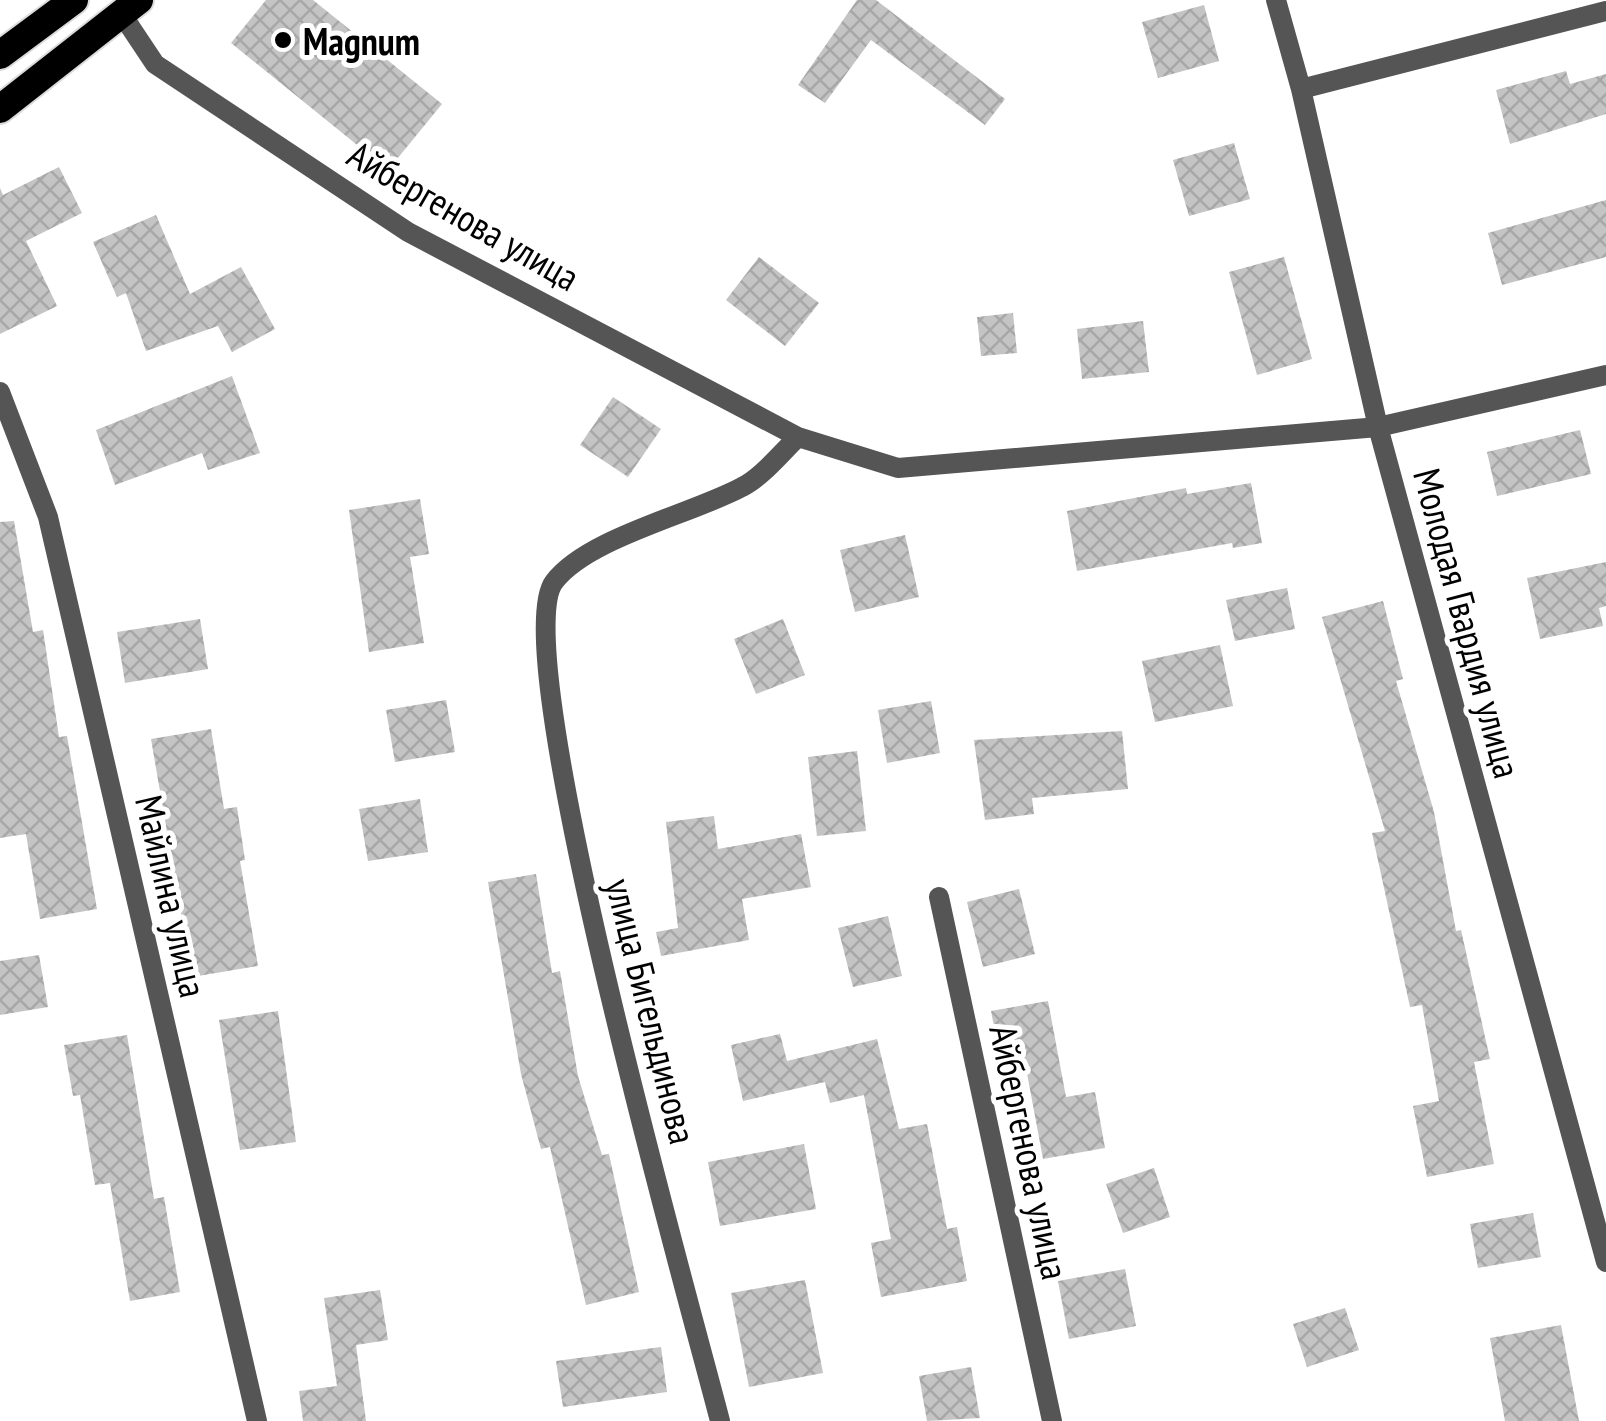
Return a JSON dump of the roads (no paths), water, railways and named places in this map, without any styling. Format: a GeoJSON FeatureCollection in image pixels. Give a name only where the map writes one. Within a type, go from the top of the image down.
{"type":"FeatureCollection","features":[{"type":"Feature","properties":{"kind":"highway"},"geometry":{"type":"LineString","coordinates":[[0,55],[74,0]]}},
{"type":"Feature","properties":{"kind":"highway"},"geometry":{"type":"LineString","coordinates":[[0,109],[132,8]]}},
{"type":"Feature","properties":{"kind":"street","name":"Молодая Гвардия улица"},"geometry":{"type":"LineString","coordinates":[[1276,0],[1302,89],[1378,427],[1606,1262]]}},
{"type":"Feature","properties":{"kind":"street","name":"Айбергенова улица"},"geometry":{"type":"LineString","coordinates":[[132,8],[156,64],[408,232],[798,437],[898,468],[1378,427],[1606,376]]}},
{"type":"Feature","properties":{"kind":"street"},"geometry":{"type":"LineString","coordinates":[[1302,89],[1606,11]]}},
{"type":"Feature","properties":{"kind":"street","name":"Майлина улица"},"geometry":{"type":"LineString","coordinates":[[0,392],[48,517],[258,1421]]}},
{"type":"Feature","properties":{"kind":"street","name":"улица Бигельдинова"},"geometry":{"type":"LineString","coordinates":[[720,1421],[561,785],[544,612],[552,583],[580,559],[745,486],[798,437]]}},
{"type":"Feature","properties":{"kind":"street","name":"Айбергенова улица"},"geometry":{"type":"LineString","coordinates":[[939,898],[1052,1421]]}},
{"type":"Feature","properties":{"kind":"place","name":"Magnum"},"geometry":{"type":"Point","coordinates":[283,40]}}]}
